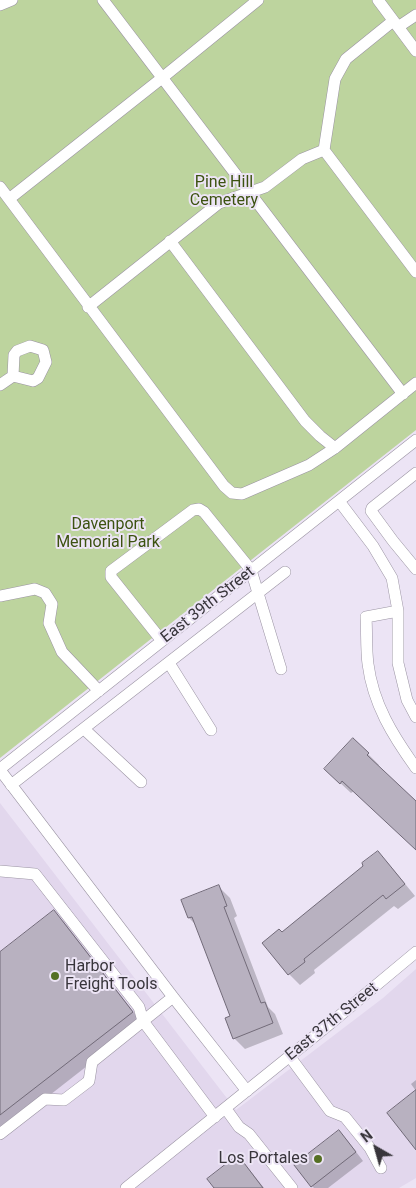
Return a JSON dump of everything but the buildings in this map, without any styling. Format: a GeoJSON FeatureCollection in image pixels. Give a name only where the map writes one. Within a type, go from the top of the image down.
{"type":"FeatureCollection","features":[{"type":"Feature","properties":{"kind":"street"},"geometry":{"type":"LineString","coordinates":[[0,5],[12,0]]}},
{"type":"Feature","properties":{"kind":"street"},"geometry":{"type":"LineString","coordinates":[[103,0],[403,394]]}},
{"type":"Feature","properties":{"kind":"street"},"geometry":{"type":"LineString","coordinates":[[9,199],[258,0]]}},
{"type":"Feature","properties":{"kind":"street"},"geometry":{"type":"LineString","coordinates":[[378,0],[416,51]]}},
{"type":"Feature","properties":{"kind":"street"},"geometry":{"type":"LineString","coordinates":[[416,14],[396,24],[346,59],[335,79],[324,150],[416,272]]}},
{"type":"Feature","properties":{"kind":"street"},"geometry":{"type":"LineString","coordinates":[[88,307],[220,203],[265,187],[302,159],[324,150]]}},
{"type":"Feature","properties":{"kind":"street"},"geometry":{"type":"LineString","coordinates":[[0,187],[88,307],[224,486],[232,493],[242,494],[309,465],[335,448],[416,382]]}},
{"type":"Feature","properties":{"kind":"street"},"geometry":{"type":"LineString","coordinates":[[170,241],[305,421],[335,448]]}},
{"type":"Feature","properties":{"kind":"street"},"geometry":{"type":"LineString","coordinates":[[0,385],[13,376]]}},
{"type":"Feature","properties":{"kind":"street","name":"East 39th Street"},"geometry":{"type":"LineString","coordinates":[[0,770],[416,440]]}},
{"type":"Feature","properties":{"kind":"street"},"geometry":{"type":"LineString","coordinates":[[416,473],[372,508],[371,511],[416,569]]}},
{"type":"Feature","properties":{"kind":"street"},"geometry":{"type":"LineString","coordinates":[[339,500],[377,553],[392,578],[398,611],[398,663],[407,700],[416,717]]}},
{"type":"Feature","properties":{"kind":"street"},"geometry":{"type":"LineString","coordinates":[[162,641],[111,577],[112,571],[193,510],[199,508],[251,570],[281,669]]}},
{"type":"Feature","properties":{"kind":"street"},"geometry":{"type":"LineString","coordinates":[[377,553],[393,541]]}},
{"type":"Feature","properties":{"kind":"street"},"geometry":{"type":"LineString","coordinates":[[12,785],[285,572]]}},
{"type":"Feature","properties":{"kind":"street"},"geometry":{"type":"LineString","coordinates":[[0,596],[35,589],[46,593],[52,604],[49,623],[62,652],[98,691]]}},
{"type":"Feature","properties":{"kind":"street"},"geometry":{"type":"LineString","coordinates":[[398,611],[366,618],[368,664],[375,697],[385,720],[416,768]]}},
{"type":"Feature","properties":{"kind":"street"},"geometry":{"type":"LineString","coordinates":[[169,663],[212,730]]}},
{"type":"Feature","properties":{"kind":"street"},"geometry":{"type":"LineString","coordinates":[[84,729],[141,782]]}},
{"type":"Feature","properties":{"kind":"street"},"geometry":{"type":"LineString","coordinates":[[0,770],[247,1091]]}},
{"type":"Feature","properties":{"kind":"street"},"geometry":{"type":"LineString","coordinates":[[0,871],[35,874],[139,1007],[143,1021],[215,1117]]}},
{"type":"Feature","properties":{"kind":"street","name":"East 37th Street"},"geometry":{"type":"LineString","coordinates":[[126,1188],[290,1057],[416,952]]}},
{"type":"Feature","properties":{"kind":"street"},"geometry":{"type":"LineString","coordinates":[[0,1134],[45,1099],[64,1100],[88,1080],[92,1062],[173,997]]}},
{"type":"Feature","properties":{"kind":"street"},"geometry":{"type":"LineString","coordinates":[[290,1057],[330,1111],[345,1117],[370,1148],[382,1168]]}},
{"type":"Feature","properties":{"kind":"street"},"geometry":{"type":"LineString","coordinates":[[226,1109],[239,1127],[250,1134],[292,1188]]}},
{"type":"Feature","properties":{"kind":"street"},"geometry":{"type":"LineString","coordinates":[[138,1178],[146,1188]]}},
{"type":"Feature","properties":{"kind":"shaded area"},"geometry":{"type":"Polygon","coordinates":[[[0,803],[236,1110],[383,998],[416,969],[416,1178],[399,1188],[0,1188],[0,803]]]}},
{"type":"Feature","properties":{"kind":"green space","name":"Pine Hill Cemetery"},"geometry":{"type":"Polygon","coordinates":[[[0,0],[416,0],[416,430],[0,758],[0,0]]]}},
{"type":"Feature","properties":{"kind":"place","name":"Harbor Freight Tools"},"geometry":{"type":"Point","coordinates":[55,976]}},
{"type":"Feature","properties":{"kind":"place","name":"Los Portales"},"geometry":{"type":"Point","coordinates":[318,1159]}},
{"type":"Feature","properties":{"kind":"park label","name":"Davenport Memorial Park"},"geometry":{"type":"Point","coordinates":[108,534]}}]}
